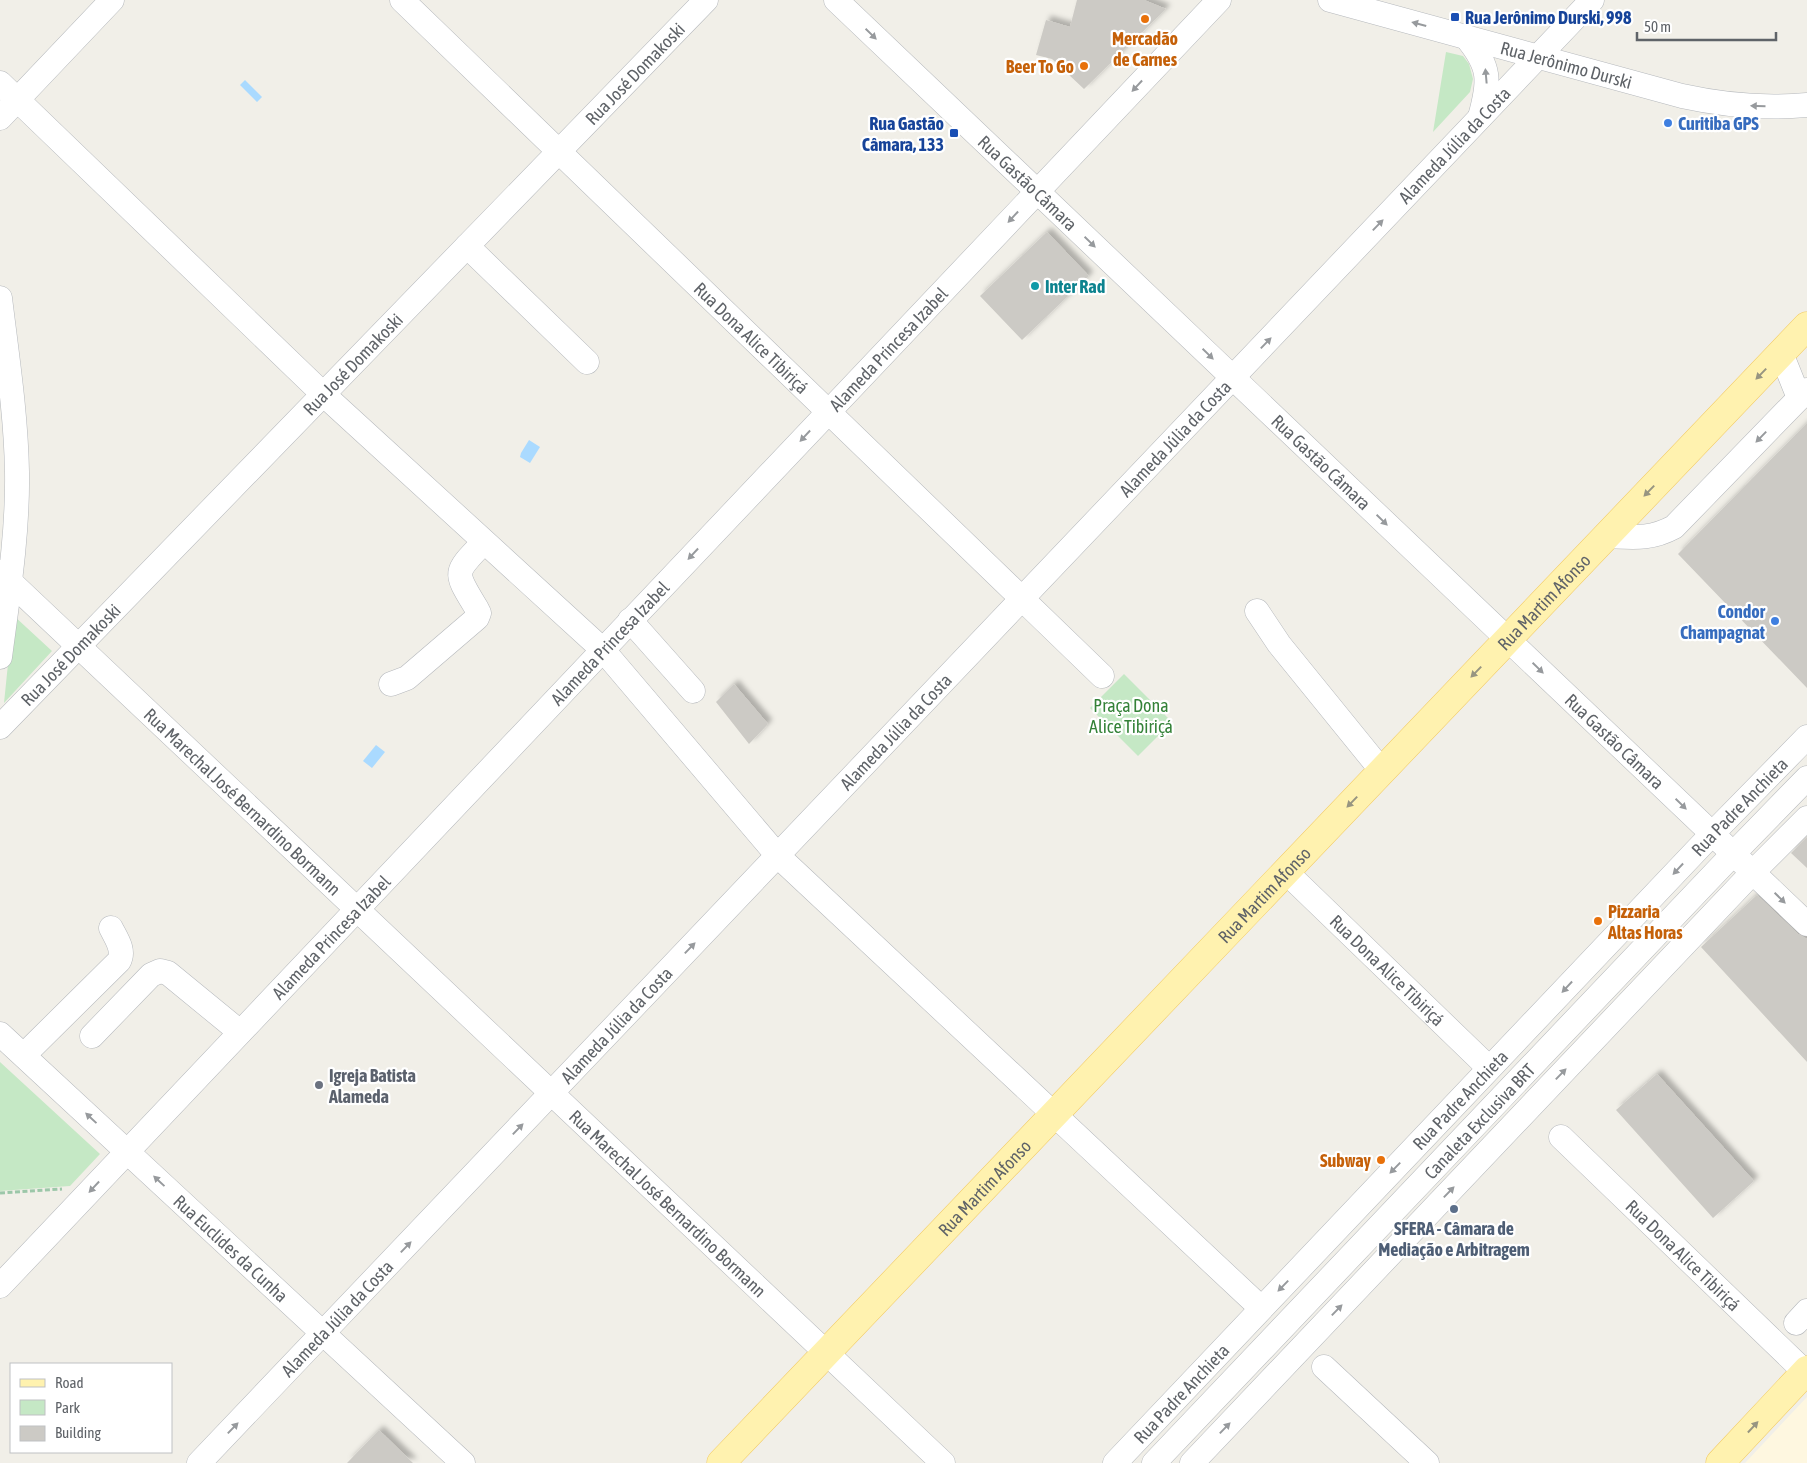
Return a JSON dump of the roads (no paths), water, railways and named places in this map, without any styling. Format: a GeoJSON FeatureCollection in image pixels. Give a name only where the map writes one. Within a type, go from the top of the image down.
{"type":"FeatureCollection","features":[{"type":"Feature","properties":{"kind":"main road","name":"Rua Martim Afonso"},"geometry":{"type":"LineString","coordinates":[[721,1463],[1807,326]]}},
{"type":"Feature","properties":{"kind":"main road"},"geometry":{"type":"LineString","coordinates":[[1720,1463],[1806,1371]]}},
{"type":"Feature","properties":{"kind":"street"},"geometry":{"type":"LineString","coordinates":[[0,118],[112,0]]}},
{"type":"Feature","properties":{"kind":"street","name":"Rua Dona Alice Tibiriçá"},"geometry":{"type":"LineString","coordinates":[[402,0],[1102,676]]}},
{"type":"Feature","properties":{"kind":"street","name":"Rua José Domakoski"},"geometry":{"type":"LineString","coordinates":[[0,727],[706,0]]}},
{"type":"Feature","properties":{"kind":"street","name":"Rua Gastão Câmara"},"geometry":{"type":"LineString","coordinates":[[836,0],[1807,924]]}},
{"type":"Feature","properties":{"kind":"street","name":"Alameda Princesa Izabel"},"geometry":{"type":"LineString","coordinates":[[0,1286],[1219,0]]}},
{"type":"Feature","properties":{"kind":"street","name":"Rua Jerônimo Durski"},"geometry":{"type":"LineString","coordinates":[[1330,0],[1682,96],[1740,106],[1807,105]]}},
{"type":"Feature","properties":{"kind":"street","name":"Alameda Júlia da Costa"},"geometry":{"type":"LineString","coordinates":[[200,1463],[1592,0]]}},
{"type":"Feature","properties":{"kind":"street"},"geometry":{"type":"LineString","coordinates":[[1466,37],[1480,56],[1486,71],[1486,96],[1479,119]]}},
{"type":"Feature","properties":{"kind":"street"},"geometry":{"type":"LineString","coordinates":[[0,82],[323,394],[603,650],[778,856],[1262,1308]]}},
{"type":"Feature","properties":{"kind":"street"},"geometry":{"type":"LineString","coordinates":[[467,246],[587,362]]}},
{"type":"Feature","properties":{"kind":"street"},"geometry":{"type":"LineString","coordinates":[[0,298],[15,423],[17,474],[16,519],[5,577],[0,657]]}},
{"type":"Feature","properties":{"kind":"street"},"geometry":{"type":"LineString","coordinates":[[1606,536],[1644,538],[1661,534],[1674,526],[1803,394],[1781,353]]}},
{"type":"Feature","properties":{"kind":"street"},"geometry":{"type":"LineString","coordinates":[[391,684],[407,678],[477,618],[478,609],[461,583],[460,575],[464,563],[484,542]]}},
{"type":"Feature","properties":{"kind":"street","name":"Rua Marechal José Bernardino Bormann"},"geometry":{"type":"LineString","coordinates":[[5,577],[943,1463]]}},
{"type":"Feature","properties":{"kind":"street"},"geometry":{"type":"LineString","coordinates":[[1256,611],[1279,644],[1382,771]]}},
{"type":"Feature","properties":{"kind":"street"},"geometry":{"type":"LineString","coordinates":[[630,620],[693,691]]}},
{"type":"Feature","properties":{"kind":"street","name":"Rua Padre Anchieta"},"geometry":{"type":"LineString","coordinates":[[1115,1463],[1712,834],[1807,737]]}},
{"type":"Feature","properties":{"kind":"street","name":"Canaleta Exclusiva BRT"},"geometry":{"type":"LineString","coordinates":[[1154,1463],[1807,778]]}},
{"type":"Feature","properties":{"kind":"street"},"geometry":{"type":"LineString","coordinates":[[1192,1463],[1753,872],[1807,818]]}},
{"type":"Feature","properties":{"kind":"street","name":"Rua Dona Alice Tibiriçá"},"geometry":{"type":"LineString","coordinates":[[1286,872],[1489,1068]]}},
{"type":"Feature","properties":{"kind":"street"},"geometry":{"type":"LineString","coordinates":[[24,1055],[119,961],[122,955],[121,948],[111,928]]}},
{"type":"Feature","properties":{"kind":"street"},"geometry":{"type":"LineString","coordinates":[[92,1036],[151,975],[160,970],[168,973],[240,1032]]}},
{"type":"Feature","properties":{"kind":"street","name":"Rua Euclides da Cunha"},"geometry":{"type":"LineString","coordinates":[[0,1034],[463,1463]]}},
{"type":"Feature","properties":{"kind":"street","name":"Rua Dona Alice Tibiriçá"},"geometry":{"type":"LineString","coordinates":[[1561,1138],[1806,1371]]}},
{"type":"Feature","properties":{"kind":"street"},"geometry":{"type":"LineString","coordinates":[[1324,1367],[1427,1463]]}},
{"type":"Feature","properties":{"kind":"water"},"geometry":{"type":"Polygon","coordinates":[[[245,80],[262,97],[257,102],[240,85],[245,80]]]}},
{"type":"Feature","properties":{"kind":"water"},"geometry":{"type":"Polygon","coordinates":[[[529,440],[540,447],[530,463],[520,457],[529,440]]]}},
{"type":"Feature","properties":{"kind":"water"},"geometry":{"type":"Polygon","coordinates":[[[376,745],[385,752],[372,768],[363,761],[376,745]]]}},
{"type":"Feature","properties":{"kind":"place","name":"Rua Jerônimo Durski, 998"},"geometry":{"type":"Point","coordinates":[1455,17]}},
{"type":"Feature","properties":{"kind":"place","name":"Mercadão de Carnes"},"geometry":{"type":"Point","coordinates":[1145,19]}},
{"type":"Feature","properties":{"kind":"place","name":"Beer To Go"},"geometry":{"type":"Point","coordinates":[1084,66]}},
{"type":"Feature","properties":{"kind":"place","name":"Curitiba GPS"},"geometry":{"type":"Point","coordinates":[1668,123]}},
{"type":"Feature","properties":{"kind":"place","name":"Rua Gastão Câmara, 133"},"geometry":{"type":"Point","coordinates":[954,133]}},
{"type":"Feature","properties":{"kind":"place","name":"Inter Rad"},"geometry":{"type":"Point","coordinates":[1035,286]}},
{"type":"Feature","properties":{"kind":"place","name":"Condor Champagnat"},"geometry":{"type":"Point","coordinates":[1775,621]}},
{"type":"Feature","properties":{"kind":"place","name":"Pizzaria Altas Horas"},"geometry":{"type":"Point","coordinates":[1598,921]}},
{"type":"Feature","properties":{"kind":"place","name":"Igreja Batista Alameda"},"geometry":{"type":"Point","coordinates":[319,1085]}},
{"type":"Feature","properties":{"kind":"place","name":"Subway"},"geometry":{"type":"Point","coordinates":[1381,1160]}},
{"type":"Feature","properties":{"kind":"place","name":"SFERA - Câmara de Mediação e Arbitragem"},"geometry":{"type":"Point","coordinates":[1454,1209]}},
{"type":"Feature","properties":{"kind":"park label","name":"Praça Dona Alice Tibiriçá"},"geometry":{"type":"Point","coordinates":[1131,715]}}]}
